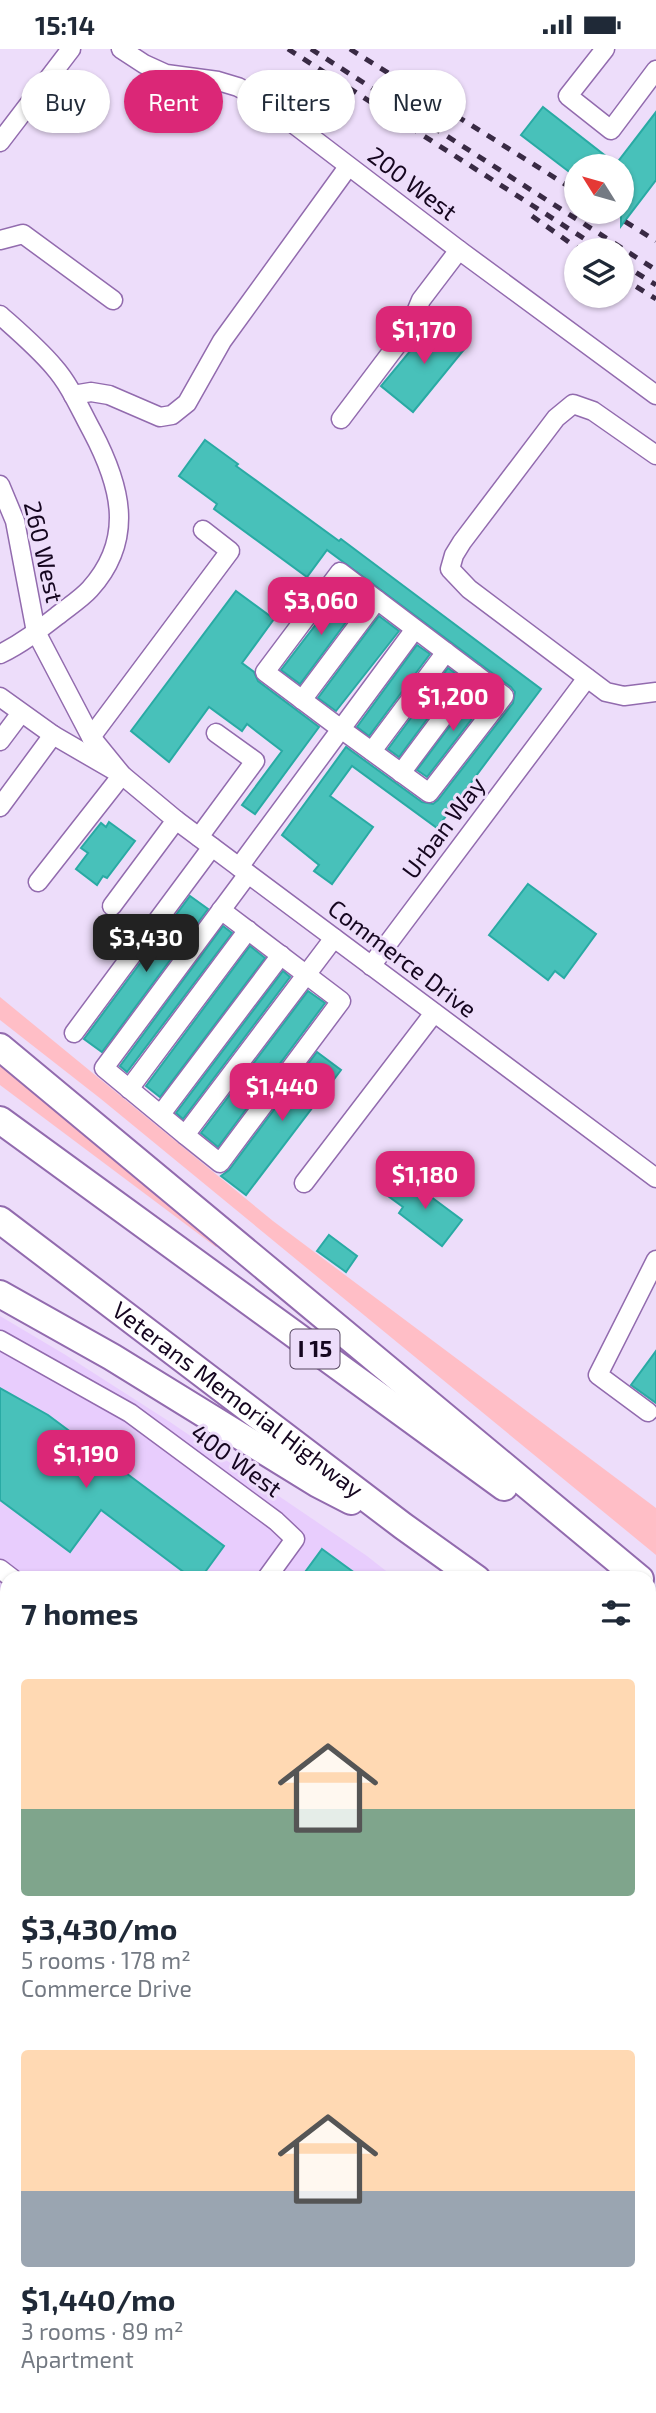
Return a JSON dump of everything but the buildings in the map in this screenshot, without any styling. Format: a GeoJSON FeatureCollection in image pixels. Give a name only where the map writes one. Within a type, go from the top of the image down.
{"type":"FeatureCollection","features":[{"type":"Feature","properties":{"kind":"highway"},"geometry":{"type":"LineString","coordinates":[[0,1047],[630,1571]]}},
{"type":"Feature","properties":{"kind":"highway","name":"I 15"},"geometry":{"type":"LineString","coordinates":[[0,1120],[619,1571]]}},
{"type":"Feature","properties":{"kind":"highway","name":"Veterans Memorial Highway"},"geometry":{"type":"LineString","coordinates":[[0,1220],[466,1571]]}},
{"type":"Feature","properties":{"kind":"highway"},"geometry":{"type":"LineString","coordinates":[[0,1294],[111,1357],[318,1485],[403,1526]]}},
{"type":"Feature","properties":{"kind":"street"},"geometry":{"type":"LineString","coordinates":[[0,142],[71,49]]}},
{"type":"Feature","properties":{"kind":"street","name":"200 West"},"geometry":{"type":"LineString","coordinates":[[121,49],[166,74],[218,81],[261,99],[348,167],[656,395]]}},
{"type":"Feature","properties":{"kind":"street"},"geometry":{"type":"LineString","coordinates":[[605,49],[568,96],[611,130],[656,70]]}},
{"type":"Feature","properties":{"kind":"street"},"geometry":{"type":"LineString","coordinates":[[73,395],[109,395],[160,417],[172,415],[187,403],[222,341],[348,167]]}},
{"type":"Feature","properties":{"kind":"street"},"geometry":{"type":"LineString","coordinates":[[0,240],[23,234],[113,300]]}},
{"type":"Feature","properties":{"kind":"street"},"geometry":{"type":"LineString","coordinates":[[341,419],[409,329],[421,300],[459,250]]}},
{"type":"Feature","properties":{"kind":"street"},"geometry":{"type":"LineString","coordinates":[[0,315],[38,349],[56,369],[73,395],[113,474],[119,515],[113,551],[99,579],[88,591],[36,632],[0,654]]}},
{"type":"Feature","properties":{"kind":"street"},"geometry":{"type":"LineString","coordinates":[[656,455],[593,411],[573,404],[556,418],[462,542],[450,569],[458,580],[606,692],[624,696],[656,692]]}},
{"type":"Feature","properties":{"kind":"street","name":"260 West"},"geometry":{"type":"LineString","coordinates":[[0,485],[15,521],[36,632]]}},
{"type":"Feature","properties":{"kind":"street"},"geometry":{"type":"LineString","coordinates":[[91,737],[230,551],[203,530]]}},
{"type":"Feature","properties":{"kind":"street"},"geometry":{"type":"LineString","coordinates":[[340,572],[415,629],[504,696],[429,793],[265,672],[340,572]]}},
{"type":"Feature","properties":{"kind":"street"},"geometry":{"type":"LineString","coordinates":[[302,700],[377,600]]}},
{"type":"Feature","properties":{"kind":"street"},"geometry":{"type":"LineString","coordinates":[[221,910],[341,1001],[220,1163],[104,1069],[221,910],[244,871],[341,729],[415,629]]}},
{"type":"Feature","properties":{"kind":"street","name":"Commerce Drive"},"geometry":{"type":"LineString","coordinates":[[36,632],[91,737],[122,775]]}},
{"type":"Feature","properties":{"kind":"street"},"geometry":{"type":"LineString","coordinates":[[372,751],[446,652]]}},
{"type":"Feature","properties":{"kind":"street"},"geometry":{"type":"LineString","coordinates":[[401,773],[475,674]]}},
{"type":"Feature","properties":{"kind":"street","name":"Urban Way"},"geometry":{"type":"LineString","coordinates":[[371,966],[587,678]]}},
{"type":"Feature","properties":{"kind":"street","name":"Commerce Drive"},"geometry":{"type":"LineString","coordinates":[[0,697],[52,735],[122,775],[205,842],[656,1178]]}},
{"type":"Feature","properties":{"kind":"street"},"geometry":{"type":"LineString","coordinates":[[0,741],[21,713]]}},
{"type":"Feature","properties":{"kind":"street"},"geometry":{"type":"LineString","coordinates":[[74,1033],[205,842],[255,761],[216,733]]}},
{"type":"Feature","properties":{"kind":"street"},"geometry":{"type":"LineString","coordinates":[[0,807],[52,735]]}},
{"type":"Feature","properties":{"kind":"street"},"geometry":{"type":"LineString","coordinates":[[38,881],[122,775]]}},
{"type":"Feature","properties":{"kind":"street"},"geometry":{"type":"LineString","coordinates":[[111,906],[176,820]]}},
{"type":"Feature","properties":{"kind":"street"},"geometry":{"type":"LineString","coordinates":[[129,1089],[248,930]]}},
{"type":"Feature","properties":{"kind":"street"},"geometry":{"type":"LineString","coordinates":[[186,1135],[334,938]]}},
{"type":"Feature","properties":{"kind":"street"},"geometry":{"type":"LineString","coordinates":[[160,1114],[281,955]]}},
{"type":"Feature","properties":{"kind":"street"},"geometry":{"type":"LineString","coordinates":[[304,1183],[434,1013]]}},
{"type":"Feature","properties":{"kind":"street"},"geometry":{"type":"LineString","coordinates":[[648,1412],[598,1375],[656,1259]]}},
{"type":"Feature","properties":{"kind":"street","name":"400 West"},"geometry":{"type":"LineString","coordinates":[[0,1340],[130,1413],[276,1521],[295,1539],[272,1571]]}},
{"type":"Feature","properties":{"kind":"shaded area"},"geometry":{"type":"Polygon","coordinates":[[[0,997],[273,1221],[656,1508],[656,1555],[101,1099],[0,1020],[0,997]]]}},
{"type":"Feature","properties":{"kind":"shaded area"},"geometry":{"type":"Polygon","coordinates":[[[0,1065],[222,1239],[216,1247],[0,1085],[0,1065]]]}},
{"type":"Feature","properties":{"kind":"shaded area"},"geometry":{"type":"Polygon","coordinates":[[[0,1316],[170,1422],[386,1571],[0,1571],[0,1316]]]}},
{"type":"Feature","properties":{"kind":"railway"},"geometry":{"type":"LineString","coordinates":[[288,49],[583,238]]}},
{"type":"Feature","properties":{"kind":"railway"},"geometry":{"type":"LineString","coordinates":[[311,49],[656,270]]}},
{"type":"Feature","properties":{"kind":"railway"},"geometry":{"type":"LineString","coordinates":[[350,49],[564,183]]}},
{"type":"Feature","properties":{"kind":"railway"},"geometry":{"type":"LineString","coordinates":[[532,216],[564,239]]}},
{"type":"Feature","properties":{"kind":"railway"},"geometry":{"type":"LineString","coordinates":[[629,224],[656,241]]}},
{"type":"Feature","properties":{"kind":"railway"},"geometry":{"type":"LineString","coordinates":[[634,271],[656,285]]}},
{"type":"Feature","properties":{"kind":"railway"},"geometry":{"type":"LineString","coordinates":[[634,285],[656,299]]}}]}
